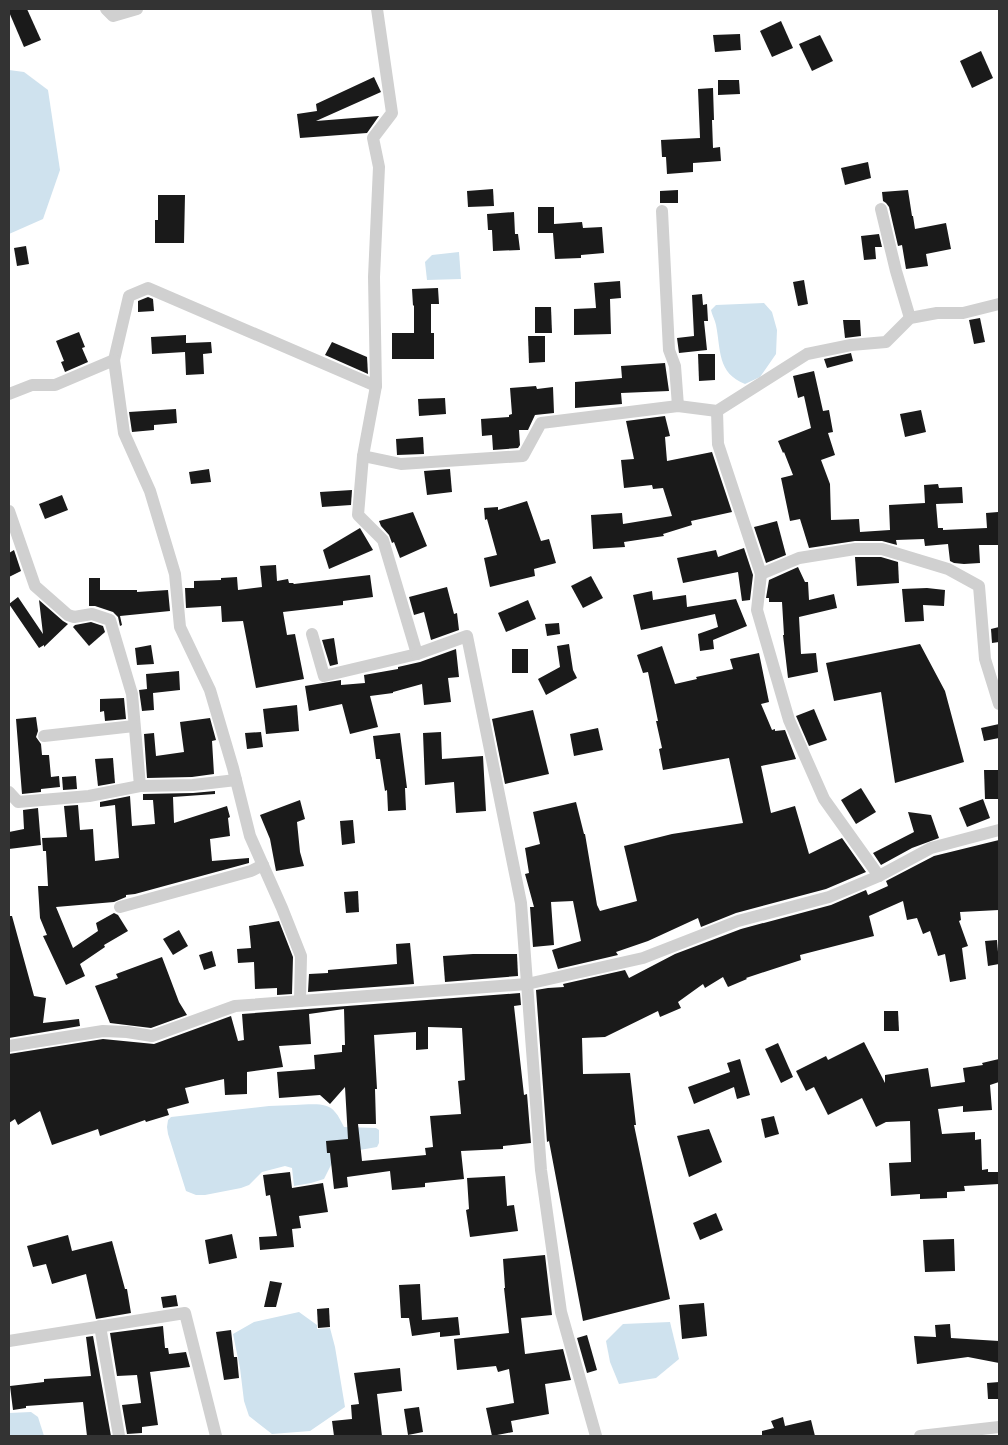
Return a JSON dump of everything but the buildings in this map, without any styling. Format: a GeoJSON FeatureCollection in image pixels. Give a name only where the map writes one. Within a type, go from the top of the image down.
{"type":"FeatureCollection","features":[{"type":"Feature","properties":{"kind":"street"},"geometry":{"type":"LineString","coordinates":[[106,9],[113,16],[137,9]]}},
{"type":"Feature","properties":{"kind":"street"},"geometry":{"type":"LineString","coordinates":[[377,9],[392,113],[373,138],[379,167],[374,276],[376,386],[363,456],[358,515],[383,540],[417,654]]}},
{"type":"Feature","properties":{"kind":"street"},"geometry":{"type":"LineString","coordinates":[[881,209],[910,318]]}},
{"type":"Feature","properties":{"kind":"street"},"geometry":{"type":"LineString","coordinates":[[662,211],[669,350],[675,366],[678,406]]}},
{"type":"Feature","properties":{"kind":"street"},"geometry":{"type":"LineString","coordinates":[[300,1001],[301,956],[250,836],[210,690],[180,627],[175,574],[150,491],[124,433],[114,360],[130,296],[148,288],[376,386]]}},
{"type":"Feature","properties":{"kind":"street"},"geometry":{"type":"LineString","coordinates":[[363,456],[401,464],[523,456],[541,423],[678,406],[717,411],[807,354],[851,345],[886,342],[910,318],[937,312],[963,313],[999,304]]}},
{"type":"Feature","properties":{"kind":"street"},"geometry":{"type":"LineString","coordinates":[[9,394],[32,385],[55,385],[114,360]]}},
{"type":"Feature","properties":{"kind":"street"},"geometry":{"type":"LineString","coordinates":[[717,411],[718,444],[761,574],[757,610],[789,720],[824,799],[879,876]]}},
{"type":"Feature","properties":{"kind":"street"},"geometry":{"type":"LineString","coordinates":[[9,511],[35,586],[74,617],[92,614],[110,620],[132,694],[140,786]]}},
{"type":"Feature","properties":{"kind":"street"},"geometry":{"type":"LineString","coordinates":[[761,574],[799,558],[855,549],[882,549],[948,569],[979,586],[985,659],[999,704]]}},
{"type":"Feature","properties":{"kind":"street"},"geometry":{"type":"LineString","coordinates":[[312,634],[324,676],[417,654],[467,636],[522,903],[541,1170],[561,1312],[596,1436]]}},
{"type":"Feature","properties":{"kind":"street"},"geometry":{"type":"LineString","coordinates":[[44,736],[134,726]]}},
{"type":"Feature","properties":{"kind":"street"},"geometry":{"type":"LineString","coordinates":[[9,792],[18,802],[89,796],[140,786],[193,785],[236,780]]}},
{"type":"Feature","properties":{"kind":"street"},"geometry":{"type":"LineString","coordinates":[[9,1046],[103,1030],[152,1036],[234,1006],[527,984],[643,958],[738,921],[829,897],[879,876],[931,848],[999,830]]}},
{"type":"Feature","properties":{"kind":"street"},"geometry":{"type":"LineString","coordinates":[[120,907],[252,871],[263,865]]}},
{"type":"Feature","properties":{"kind":"street"},"geometry":{"type":"LineString","coordinates":[[9,1341],[186,1313],[216,1436]]}},
{"type":"Feature","properties":{"kind":"street"},"geometry":{"type":"LineString","coordinates":[[100,1326],[119,1436]]}},
{"type":"Feature","properties":{"kind":"street"},"geometry":{"type":"LineString","coordinates":[[920,1436],[956,1434],[999,1427]]}},
{"type":"Feature","properties":{"kind":"water"},"geometry":{"type":"Polygon","coordinates":[[[9,70],[24,72],[48,90],[60,170],[43,219],[9,234],[9,70]]]}},
{"type":"Feature","properties":{"kind":"water"},"geometry":{"type":"Polygon","coordinates":[[[459,252],[461,279],[427,280],[425,262],[432,255],[459,252]]]}},
{"type":"Feature","properties":{"kind":"water"},"geometry":{"type":"Polygon","coordinates":[[[764,303],[772,312],[777,330],[776,354],[760,377],[745,384],[729,374],[725,367],[711,310],[716,305],[764,303]]]}},
{"type":"Feature","properties":{"kind":"water"},"geometry":{"type":"Polygon","coordinates":[[[317,1104],[332,1109],[344,1127],[376,1128],[379,1130],[379,1143],[377,1147],[348,1152],[333,1161],[324,1179],[311,1183],[294,1186],[292,1168],[285,1166],[262,1172],[249,1185],[241,1188],[205,1195],[196,1195],[186,1191],[168,1134],[168,1120],[171,1117],[269,1106],[317,1104]]]}},
{"type":"Feature","properties":{"kind":"water"},"geometry":{"type":"Polygon","coordinates":[[[299,1312],[317,1325],[317,1329],[330,1328],[345,1407],[310,1431],[272,1434],[249,1416],[244,1401],[233,1334],[254,1322],[299,1312]]]}},
{"type":"Feature","properties":{"kind":"water"},"geometry":{"type":"Polygon","coordinates":[[[670,1322],[679,1359],[656,1378],[619,1384],[610,1362],[606,1341],[623,1324],[670,1322]]]}},
{"type":"Feature","properties":{"kind":"water"},"geometry":{"type":"Polygon","coordinates":[[[31,1412],[38,1417],[44,1436],[9,1436],[9,1413],[31,1412]]]}}]}
